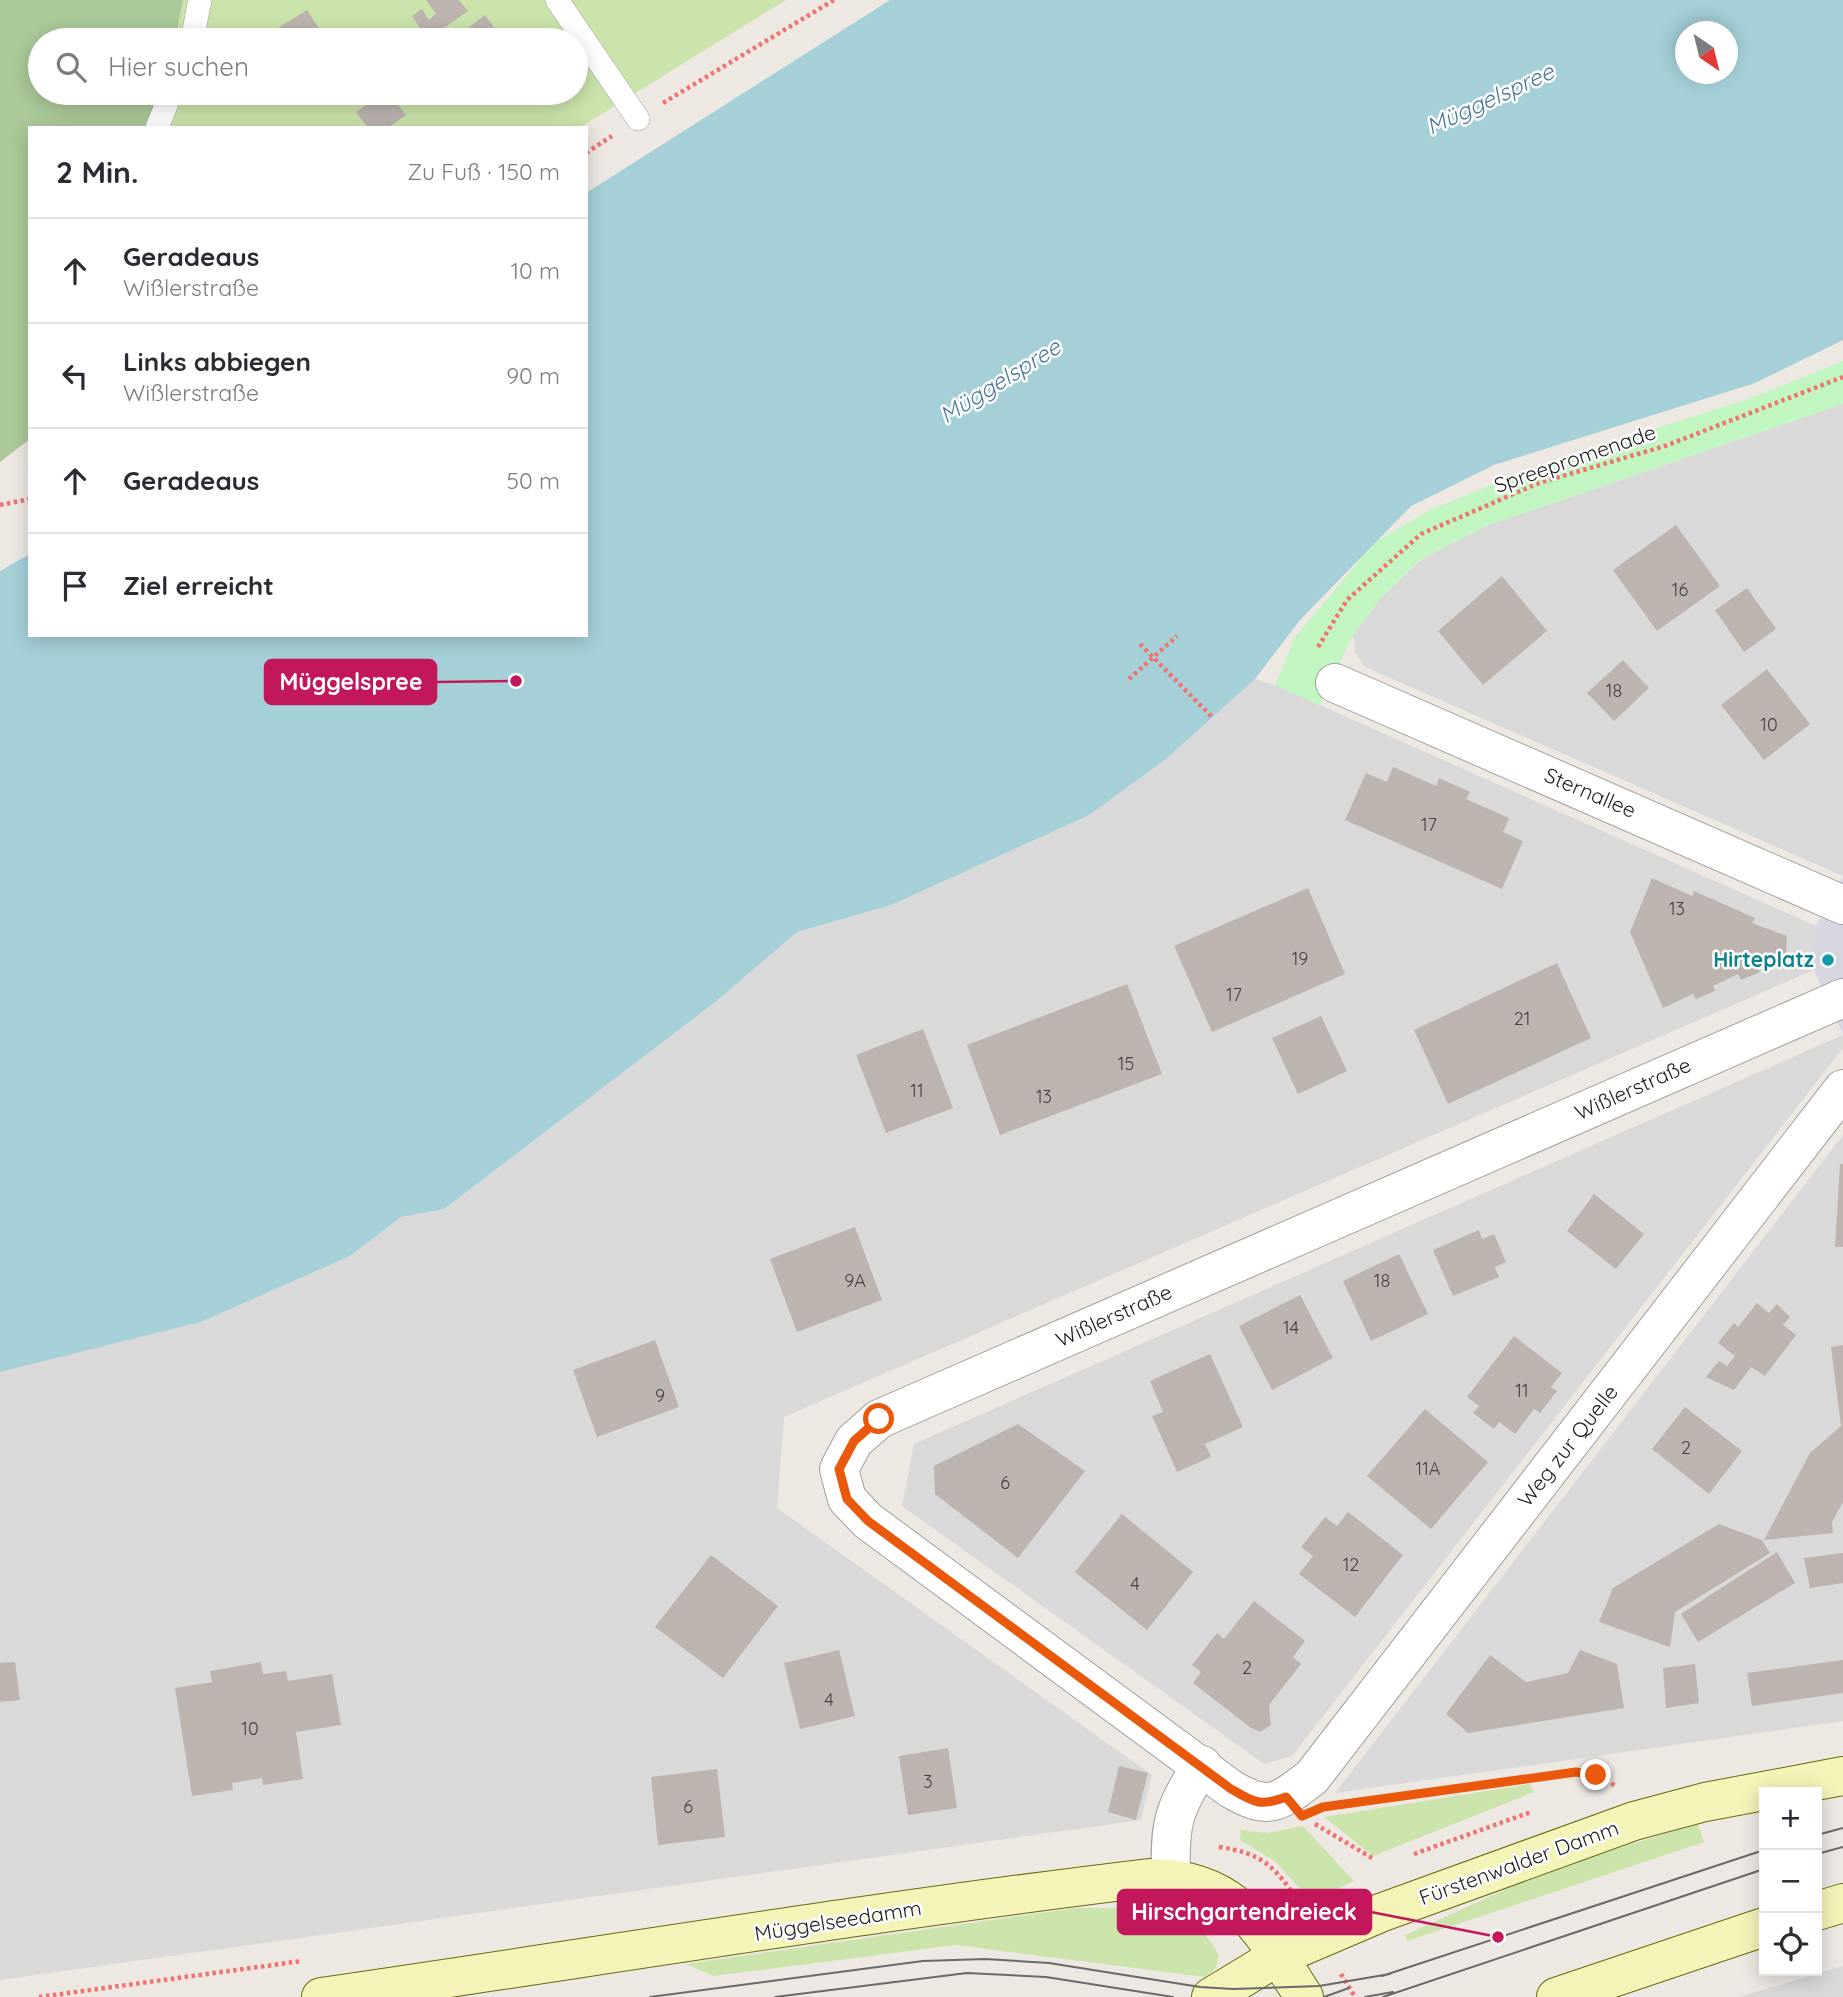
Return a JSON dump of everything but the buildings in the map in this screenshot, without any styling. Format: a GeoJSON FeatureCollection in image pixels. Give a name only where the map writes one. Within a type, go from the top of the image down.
{"type":"FeatureCollection","features":[{"type":"Feature","properties":{"kind":"main road","name":"Fürstenwalder Damm"},"geometry":{"type":"LineString","coordinates":[[1211,1997],[1277,1957],[1380,1913],[1634,1821],[1705,1802],[1843,1776]]}},
{"type":"Feature","properties":{"kind":"main road","name":"Müggelseedamm"},"geometry":{"type":"LineString","coordinates":[[321,1997],[809,1927],[971,1899],[1149,1878],[1171,1878],[1212,1889],[1231,1899],[1248,1913],[1304,1997]]}},
{"type":"Feature","properties":{"kind":"main road"},"geometry":{"type":"LineString","coordinates":[[1822,1909],[1843,1903]]}},
{"type":"Feature","properties":{"kind":"main road"},"geometry":{"type":"LineString","coordinates":[[1556,1997],[1759,1929]]}},
{"type":"Feature","properties":{"kind":"street","name":"Sternallee"},"geometry":{"type":"LineString","coordinates":[[1335,683],[1843,905]]}},
{"type":"Feature","properties":{"kind":"street","name":"Wißlerstraße"},"geometry":{"type":"LineString","coordinates":[[1286,1797],[1268,1804],[1252,1802],[1231,1789],[868,1521],[847,1499],[839,1469],[854,1441],[879,1419],[1843,998]]}},
{"type":"Feature","properties":{"kind":"street","name":"Weg zur Quelle"},"geometry":{"type":"LineString","coordinates":[[1286,1797],[1312,1777],[1843,1088]]}},
{"type":"Feature","properties":{"kind":"street"},"geometry":{"type":"LineString","coordinates":[[1171,1878],[1170,1841],[1174,1815],[1180,1797],[1202,1765]]}},
{"type":"Feature","properties":{"kind":"lane"},"geometry":{"type":"LineString","coordinates":[[194,28],[200,0]]}},
{"type":"Feature","properties":{"kind":"lane"},"geometry":{"type":"LineString","coordinates":[[558,0],[577,28]]}},
{"type":"Feature","properties":{"kind":"lane"},"geometry":{"type":"LineString","coordinates":[[588,44],[638,118]]}},
{"type":"Feature","properties":{"kind":"lane"},"geometry":{"type":"LineString","coordinates":[[158,126],[167,105]]}},
{"type":"Feature","properties":{"kind":"path"},"geometry":{"type":"LineString","coordinates":[[588,152],[638,118],[834,0]]}},
{"type":"Feature","properties":{"kind":"path","name":"Spreepromenade"},"geometry":{"type":"LineString","coordinates":[[1335,683],[1323,665],[1318,648],[1347,600],[1421,534],[1539,483],[1678,441],[1843,377]]}},
{"type":"Feature","properties":{"kind":"path"},"geometry":{"type":"LineString","coordinates":[[0,505],[28,499]]}},
{"type":"Feature","properties":{"kind":"path"},"geometry":{"type":"LineString","coordinates":[[1129,679],[1177,636]]}},
{"type":"Feature","properties":{"kind":"path"},"geometry":{"type":"LineString","coordinates":[[1140,644],[1212,718]]}},
{"type":"Feature","properties":{"kind":"path"},"geometry":{"type":"LineString","coordinates":[[1336,1805],[1576,1772],[1604,1778],[1618,1787]]}},
{"type":"Feature","properties":{"kind":"path"},"geometry":{"type":"LineString","coordinates":[[1286,1797],[1302,1816],[1372,1858]]}},
{"type":"Feature","properties":{"kind":"path"},"geometry":{"type":"LineString","coordinates":[[39,1997],[281,1964]]}},
{"type":"Feature","properties":{"kind":"shaded area"},"geometry":{"type":"Polygon","coordinates":[[[1843,404],[1843,876],[1365,667],[1355,652],[1353,635],[1380,599],[1417,563],[1436,551],[1486,526],[1843,404]]]}},
{"type":"Feature","properties":{"kind":"shaded area"},"geometry":{"type":"Polygon","coordinates":[[[1255,679],[1275,685],[1816,926],[1814,970],[784,1417],[777,1508],[1152,1775],[1141,1820],[0,1980],[0,1372],[201,1322],[350,1256],[401,1217],[444,1209],[714,1003],[797,932],[891,905],[1166,759],[1255,679]]]}},
{"type":"Feature","properties":{"kind":"shaded area","name":"Hirteplatz"},"geometry":{"type":"Polygon","coordinates":[[[1843,877],[1843,1034],[1814,970],[1813,950],[1816,926],[1843,877]]]}},
{"type":"Feature","properties":{"kind":"shaded area"},"geometry":{"type":"Polygon","coordinates":[[[1843,1035],[1843,1048],[1292,1756],[1264,1764],[902,1506],[914,1444],[1843,1035]]]}},
{"type":"Feature","properties":{"kind":"shaded area"},"geometry":{"type":"Polygon","coordinates":[[[1843,1135],[1843,1721],[1335,1793],[1843,1135]]]}},
{"type":"Feature","properties":{"kind":"shaded area"},"geometry":{"type":"Polygon","coordinates":[[[1843,1966],[1843,1997],[1739,1997],[1809,1976],[1822,1976],[1822,1972],[1843,1966]]]}},
{"type":"Feature","properties":{"kind":"green space"},"geometry":{"type":"Polygon","coordinates":[[[0,0],[183,0],[177,28],[28,28],[28,105],[157,105],[149,126],[28,126],[28,441],[0,462],[0,0]]]}},
{"type":"Feature","properties":{"kind":"green space"},"geometry":{"type":"Polygon","coordinates":[[[182,0],[786,0],[582,126],[149,126],[157,105],[588,105],[588,28],[176,28],[182,0]]]}},
{"type":"Feature","properties":{"kind":"green space"},"geometry":{"type":"Polygon","coordinates":[[[1843,361],[1843,404],[1486,526],[1417,562],[1380,599],[1353,635],[1319,705],[1275,685],[1296,636],[1375,542],[1432,509],[1536,467],[1751,398],[1843,361]]]}},
{"type":"Feature","properties":{"kind":"green space"},"geometry":{"type":"Polygon","coordinates":[[[1530,1784],[1534,1792],[1373,1856],[1324,1817],[1530,1784]]]}},
{"type":"Feature","properties":{"kind":"green space"},"geometry":{"type":"Polygon","coordinates":[[[1698,1824],[1704,1842],[1407,1941],[1405,1935],[1558,1866],[1698,1824]]]}},
{"type":"Feature","properties":{"kind":"green space"},"geometry":{"type":"Polygon","coordinates":[[[1303,1826],[1354,1881],[1323,1895],[1304,1893],[1276,1862],[1240,1840],[1241,1830],[1268,1833],[1303,1826]]]}},
{"type":"Feature","properties":{"kind":"green space"},"geometry":{"type":"Polygon","coordinates":[[[1076,1908],[1154,1908],[1194,1917],[1219,1955],[1216,1968],[1205,1977],[956,1945],[713,1976],[686,1964],[1076,1908]]]}},
{"type":"Feature","properties":{"kind":"water"},"geometry":{"type":"Polygon","coordinates":[[[890,0],[1843,0],[1843,340],[1755,383],[1494,465],[1411,506],[1300,620],[1255,679],[1166,759],[1089,815],[891,905],[797,932],[714,1003],[444,1209],[401,1217],[350,1256],[201,1322],[0,1372],[0,571],[28,555],[28,637],[588,637],[588,192],[890,0]]]}},
{"type":"Feature","properties":{"kind":"tram line"},"geometry":{"type":"LineString","coordinates":[[1822,1834],[1843,1828]]}},
{"type":"Feature","properties":{"kind":"tram line"},"geometry":{"type":"LineString","coordinates":[[1822,1853],[1843,1847]]}},
{"type":"Feature","properties":{"kind":"tram line"},"geometry":{"type":"LineString","coordinates":[[1382,1976],[1759,1852]]}},
{"type":"Feature","properties":{"kind":"tram line"},"geometry":{"type":"LineString","coordinates":[[1383,1997],[1759,1871]]}},
{"type":"Feature","properties":{"kind":"tram line"},"geometry":{"type":"LineString","coordinates":[[650,1997],[923,1961],[985,1959],[1049,1963],[1200,1987],[1233,1989],[1319,1986],[1390,1974]]}},
{"type":"Feature","properties":{"kind":"tram line"},"geometry":{"type":"LineString","coordinates":[[775,1997],[967,1973],[1046,1977],[1173,1997]]}},
{"type":"Feature","properties":{"kind":"tram line"},"geometry":{"type":"LineString","coordinates":[[1324,1997],[1349,1988]]}},
{"type":"Feature","properties":{"kind":"tram line"},"geometry":{"type":"LineString","coordinates":[[1365,1997],[1393,1992]]}},
{"type":"Feature","properties":{"kind":"place","name":"Müggelspree"},"geometry":{"type":"Point","coordinates":[516,681]}},
{"type":"Feature","properties":{"kind":"place","name":"Hirteplatz"},"geometry":{"type":"Point","coordinates":[1828,960]}},
{"type":"Feature","properties":{"kind":"place","name":"Hirschgartendreieck"},"geometry":{"type":"Point","coordinates":[1498,1937]}},
{"type":"Feature","properties":{"kind":"route"},"geometry":{"type":"LineString","coordinates":[[879,1419],[854,1441],[839,1469],[847,1499],[868,1521],[1252,1802],[1268,1804],[1286,1797],[1302,1816],[1323,1807],[1576,1772],[1596,1775]]}}]}
